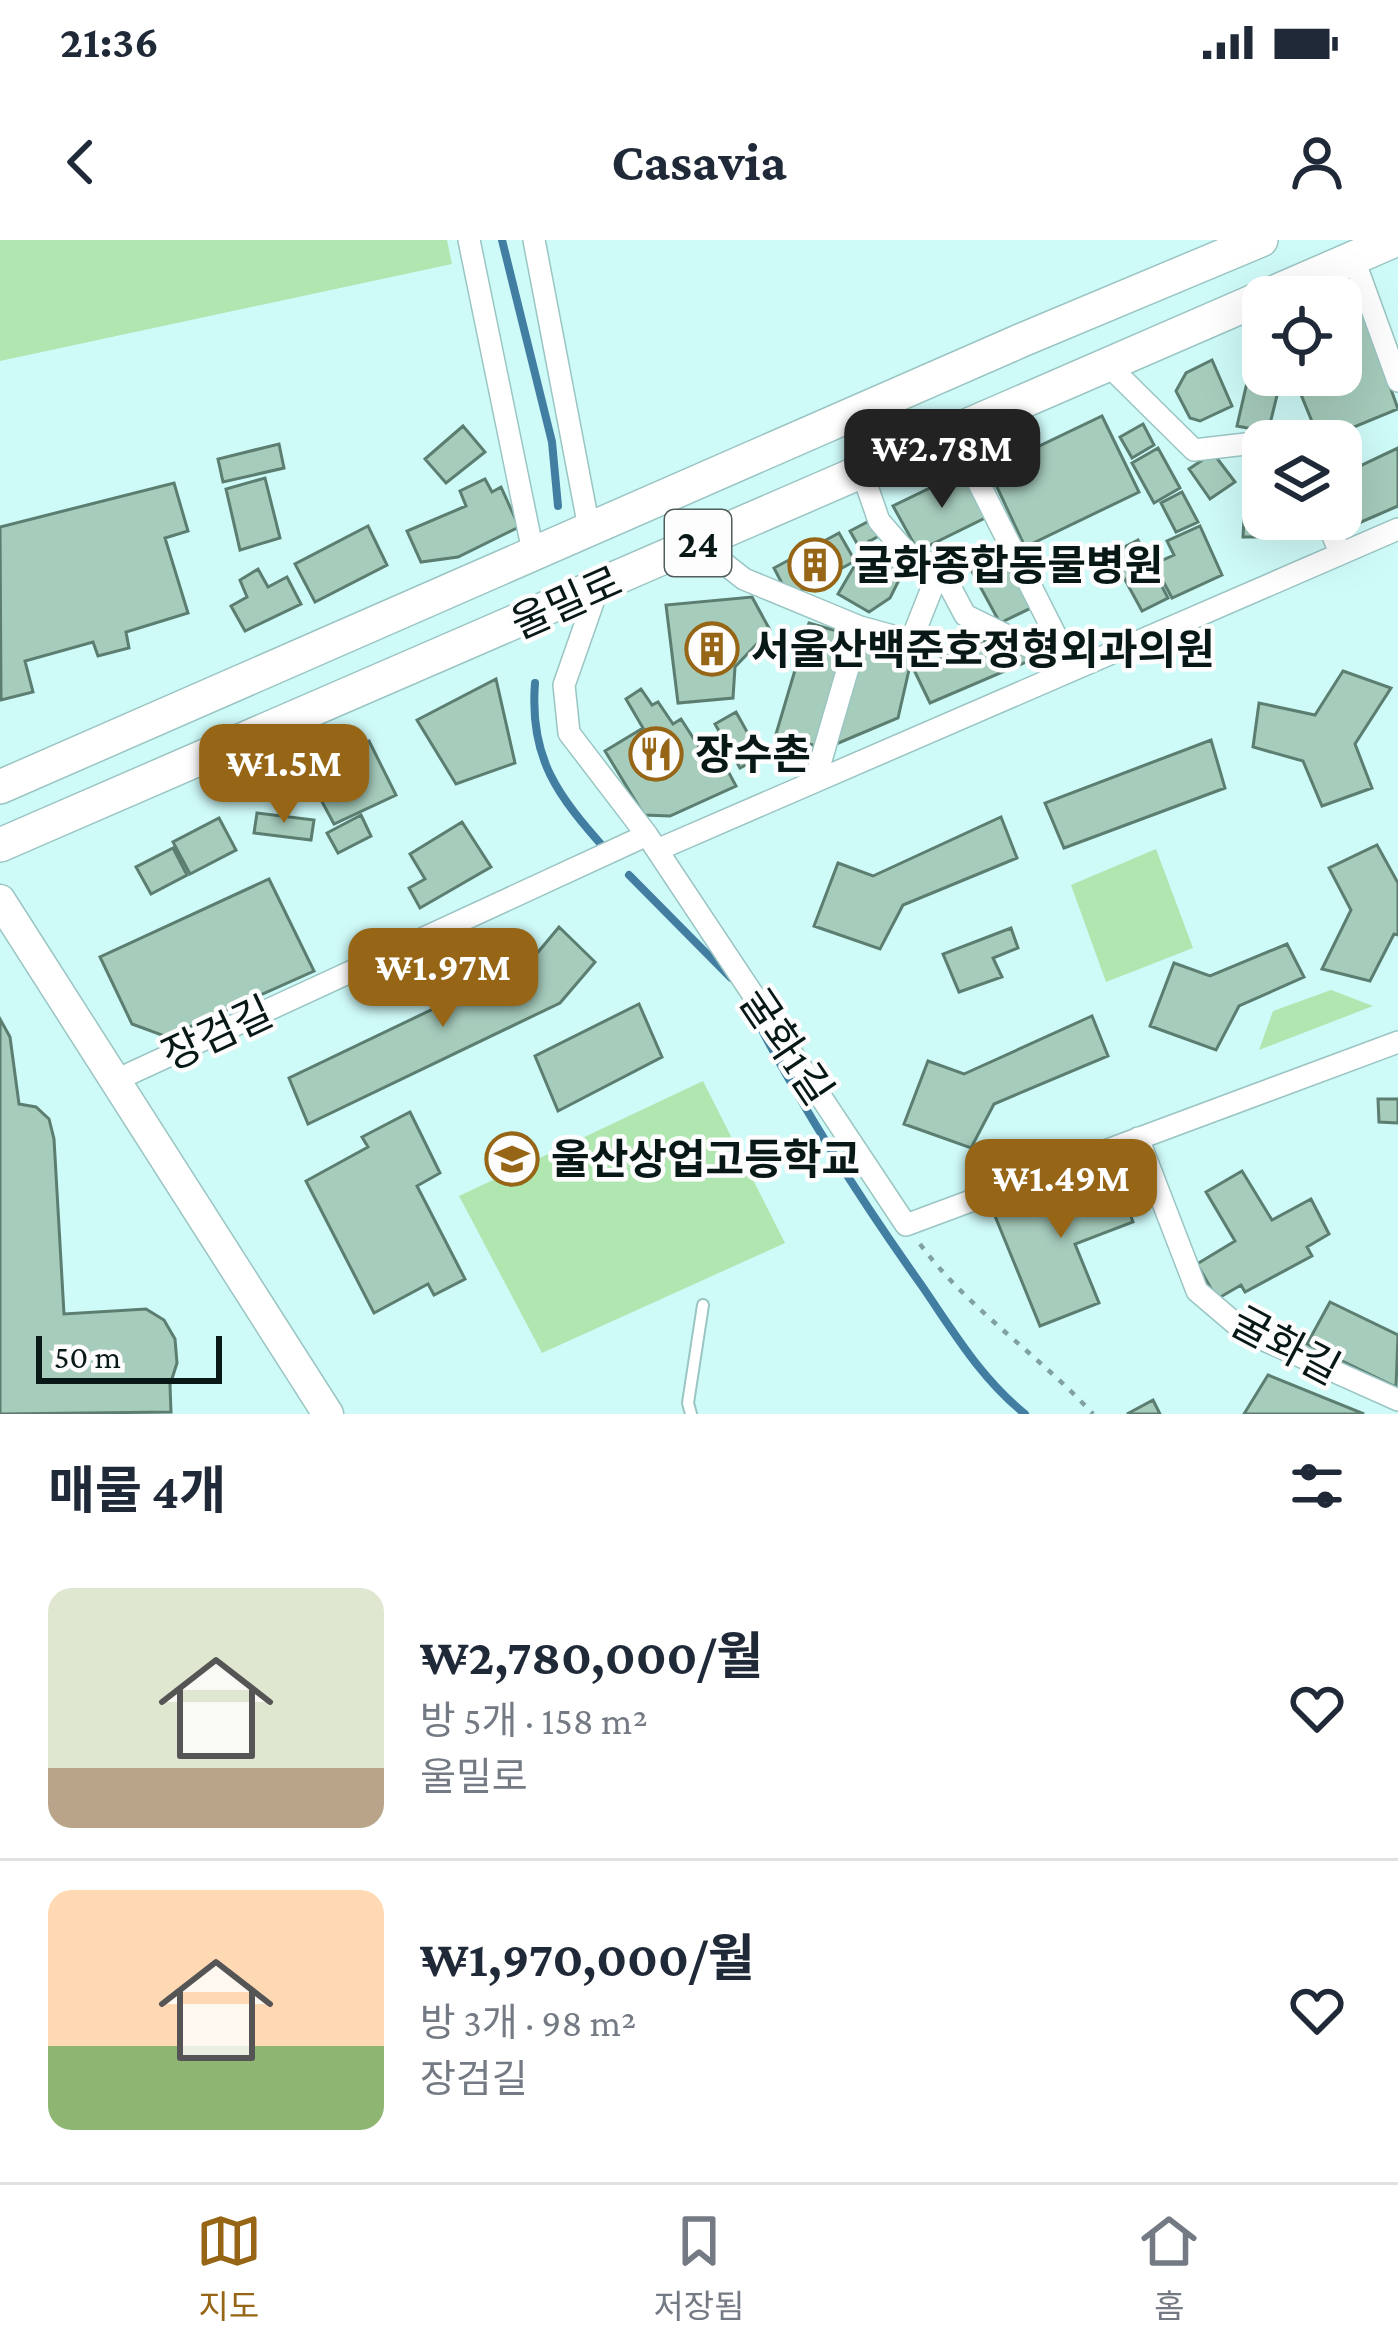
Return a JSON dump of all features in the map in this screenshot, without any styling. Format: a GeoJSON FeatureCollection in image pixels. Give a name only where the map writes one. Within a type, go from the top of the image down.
{"type":"FeatureCollection","features":[{"type":"Feature","properties":{"kind":"main road","name":"울밀로"},"geometry":{"type":"LineString","coordinates":[[0,787],[1261,240]]}},
{"type":"Feature","properties":{"kind":"main road","name":"울밀로"},"geometry":{"type":"LineString","coordinates":[[0,845],[1394,240]]}},
{"type":"Feature","properties":{"kind":"main road","name":"장검길"},"geometry":{"type":"LineString","coordinates":[[0,900],[328,1414]]}},
{"type":"Feature","properties":{"kind":"street"},"geometry":{"type":"LineString","coordinates":[[470,240],[533,552]]}},
{"type":"Feature","properties":{"kind":"street"},"geometry":{"type":"LineString","coordinates":[[534,240],[589,528]]}},
{"type":"Feature","properties":{"kind":"street"},"geometry":{"type":"LineString","coordinates":[[1353,257],[1398,381]]}},
{"type":"Feature","properties":{"kind":"street"},"geometry":{"type":"LineString","coordinates":[[1107,364],[1194,450],[1242,444]]}},
{"type":"Feature","properties":{"kind":"street"},"geometry":{"type":"LineString","coordinates":[[953,432],[1072,668]]}},
{"type":"Feature","properties":{"kind":"street"},"geometry":{"type":"LineString","coordinates":[[862,472],[879,520],[906,552],[940,568],[965,615],[1072,668]]}},
{"type":"Feature","properties":{"kind":"street"},"geometry":{"type":"LineString","coordinates":[[652,842],[815,781],[1398,529]]}},
{"type":"Feature","properties":{"kind":"street"},"geometry":{"type":"LineString","coordinates":[[1335,540],[1340,553]]}},
{"type":"Feature","properties":{"kind":"street"},"geometry":{"type":"LineString","coordinates":[[698,543],[744,580],[860,627],[911,641],[940,568]]}},
{"type":"Feature","properties":{"kind":"street","name":"굴화1길"},"geometry":{"type":"LineString","coordinates":[[598,588],[564,685],[569,733],[652,842],[906,1225]]}},
{"type":"Feature","properties":{"kind":"street"},"geometry":{"type":"LineString","coordinates":[[815,781],[860,627]]}},
{"type":"Feature","properties":{"kind":"street","name":"장검길"},"geometry":{"type":"LineString","coordinates":[[114,1081],[652,842]]}},
{"type":"Feature","properties":{"kind":"street"},"geometry":{"type":"LineString","coordinates":[[906,1225],[1398,1042]]}},
{"type":"Feature","properties":{"kind":"street","name":"굴화길"},"geometry":{"type":"LineString","coordinates":[[1138,1138],[1197,1291],[1244,1330],[1398,1400]]}},
{"type":"Feature","properties":{"kind":"lane"},"geometry":{"type":"LineString","coordinates":[[691,1414],[688,1402],[703,1305]]}},
{"type":"Feature","properties":{"kind":"path"},"geometry":{"type":"LineString","coordinates":[[906,1225],[944,1276],[1093,1414]]}},
{"type":"Feature","properties":{"kind":"green space"},"geometry":{"type":"Polygon","coordinates":[[[0,240],[447,240],[452,264],[0,361],[0,240]]]}},
{"type":"Feature","properties":{"kind":"green space"},"geometry":{"type":"Polygon","coordinates":[[[1156,849],[1193,948],[1106,982],[1071,885],[1156,849]]]}},
{"type":"Feature","properties":{"kind":"green space"},"geometry":{"type":"Polygon","coordinates":[[[1331,990],[1373,1006],[1259,1050],[1273,1011],[1331,990]]]}},
{"type":"Feature","properties":{"kind":"green space"},"geometry":{"type":"Polygon","coordinates":[[[703,1081],[785,1243],[542,1353],[459,1196],[703,1081]]]}},
{"type":"Feature","properties":{"kind":"building"},"geometry":{"type":"Polygon","coordinates":[[[1362,308],[1398,409],[1362,424],[1362,420],[1311,420],[1302,396],[1362,396],[1362,308]]]}},
{"type":"Feature","properties":{"kind":"building"},"geometry":{"type":"Polygon","coordinates":[[[1212,360],[1232,406],[1200,421],[1190,418],[1176,391],[1186,373],[1212,360]]]}},
{"type":"Feature","properties":{"kind":"building"},"geometry":{"type":"Polygon","coordinates":[[[1244,396],[1277,396],[1271,420],[1242,420],[1242,427],[1237,426],[1244,396]]]}},
{"type":"Feature","properties":{"kind":"building"},"geometry":{"type":"Polygon","coordinates":[[[1102,416],[1139,492],[1025,547],[989,470],[1102,416]]]}},
{"type":"Feature","properties":{"kind":"building"},"geometry":{"type":"Polygon","coordinates":[[[1143,424],[1154,445],[1132,458],[1120,437],[1143,424]]]}},
{"type":"Feature","properties":{"kind":"building"},"geometry":{"type":"Polygon","coordinates":[[[463,426],[485,452],[446,483],[425,459],[463,426]]]}},
{"type":"Feature","properties":{"kind":"building"},"geometry":{"type":"Polygon","coordinates":[[[279,444],[284,468],[223,482],[218,459],[279,444]]]}},
{"type":"Feature","properties":{"kind":"building"},"geometry":{"type":"Polygon","coordinates":[[[1158,448],[1180,488],[1154,503],[1132,463],[1158,448]]]}},
{"type":"Feature","properties":{"kind":"building"},"geometry":{"type":"Polygon","coordinates":[[[1398,448],[1398,506],[1362,522],[1362,465],[1398,448]]]}},
{"type":"Feature","properties":{"kind":"building"},"geometry":{"type":"Polygon","coordinates":[[[1213,453],[1235,482],[1210,499],[1189,469],[1213,453]]]}},
{"type":"Feature","properties":{"kind":"building"},"geometry":{"type":"Polygon","coordinates":[[[967,470],[989,516],[918,551],[893,506],[967,470]]]}},
{"type":"Feature","properties":{"kind":"building"},"geometry":{"type":"Polygon","coordinates":[[[265,478],[280,538],[240,550],[226,489],[265,478]]]}},
{"type":"Feature","properties":{"kind":"building"},"geometry":{"type":"Polygon","coordinates":[[[485,479],[492,492],[501,487],[519,527],[458,557],[421,562],[407,531],[466,506],[460,491],[485,479]]]}},
{"type":"Feature","properties":{"kind":"building"},"geometry":{"type":"Polygon","coordinates":[[[174,483],[188,531],[165,538],[188,613],[126,632],[129,648],[98,656],[93,642],[25,661],[33,692],[1,700],[0,527],[174,483]]]}},
{"type":"Feature","properties":{"kind":"building"},"geometry":{"type":"Polygon","coordinates":[[[1182,492],[1198,522],[1176,532],[1161,503],[1182,492]]]}},
{"type":"Feature","properties":{"kind":"building"},"geometry":{"type":"Polygon","coordinates":[[[871,520],[879,536],[859,547],[850,531],[871,520]]]}},
{"type":"Feature","properties":{"kind":"building"},"geometry":{"type":"Polygon","coordinates":[[[368,526],[387,565],[315,602],[295,564],[368,526]]]}},
{"type":"Feature","properties":{"kind":"building"},"geometry":{"type":"Polygon","coordinates":[[[1200,526],[1222,575],[1172,598],[1154,564],[1174,555],[1167,541],[1200,526]]]}},
{"type":"Feature","properties":{"kind":"building","name":"굴화종합동물병원"},"geometry":{"type":"Polygon","coordinates":[[[839,533],[855,561],[789,597],[774,568],[839,533]]]}},
{"type":"Feature","properties":{"kind":"building"},"geometry":{"type":"Polygon","coordinates":[[[1138,540],[1168,598],[1142,611],[1111,554],[1138,540]]]}},
{"type":"Feature","properties":{"kind":"building"},"geometry":{"type":"Polygon","coordinates":[[[869,541],[907,564],[890,598],[869,612],[838,594],[869,541]]]}},
{"type":"Feature","properties":{"kind":"building"},"geometry":{"type":"Polygon","coordinates":[[[1004,551],[1033,607],[1000,623],[970,568],[1004,551]]]}},
{"type":"Feature","properties":{"kind":"building"},"geometry":{"type":"Polygon","coordinates":[[[258,569],[268,587],[287,577],[301,604],[245,631],[231,606],[247,597],[240,580],[258,569]]]}},
{"type":"Feature","properties":{"kind":"building","name":"서울산백준호정형외과의원"},"geometry":{"type":"Polygon","coordinates":[[[752,597],[770,630],[735,667],[733,698],[678,703],[666,605],[752,597]]]}},
{"type":"Feature","properties":{"kind":"building"},"geometry":{"type":"Polygon","coordinates":[[[809,623],[851,635],[816,746],[776,734],[809,623]]]}},
{"type":"Feature","properties":{"kind":"building"},"geometry":{"type":"Polygon","coordinates":[[[865,636],[914,648],[898,718],[829,747],[865,636]]]}},
{"type":"Feature","properties":{"kind":"building"},"geometry":{"type":"Polygon","coordinates":[[[984,640],[1033,659],[930,703],[914,670],[984,640]]]}},
{"type":"Feature","properties":{"kind":"building"},"geometry":{"type":"Polygon","coordinates":[[[1343,671],[1391,688],[1355,744],[1372,788],[1322,806],[1303,761],[1253,747],[1259,703],[1315,715],[1343,671]]]}},
{"type":"Feature","properties":{"kind":"building"},"geometry":{"type":"Polygon","coordinates":[[[496,679],[515,763],[456,784],[417,720],[496,679]]]}},
{"type":"Feature","properties":{"kind":"building","name":"장수촌"},"geometry":{"type":"Polygon","coordinates":[[[641,689],[652,705],[658,702],[673,724],[681,719],[710,764],[721,758],[736,786],[670,816],[644,815],[605,751],[643,728],[626,699],[641,689]]]}},
{"type":"Feature","properties":{"kind":"building"},"geometry":{"type":"Polygon","coordinates":[[[736,712],[761,757],[740,768],[715,724],[736,712]]]}},
{"type":"Feature","properties":{"kind":"building"},"geometry":{"type":"Polygon","coordinates":[[[1211,740],[1225,788],[1064,848],[1045,803],[1211,740]]]}},
{"type":"Feature","properties":{"kind":"building"},"geometry":{"type":"Polygon","coordinates":[[[369,741],[396,795],[334,824],[306,772],[369,741]]]}},
{"type":"Feature","properties":{"kind":"building"},"geometry":{"type":"Polygon","coordinates":[[[257,813],[314,820],[311,840],[254,833],[257,813]]]}},
{"type":"Feature","properties":{"kind":"building"},"geometry":{"type":"Polygon","coordinates":[[[361,815],[371,836],[338,853],[327,833],[361,815]]]}},
{"type":"Feature","properties":{"kind":"building"},"geometry":{"type":"Polygon","coordinates":[[[1001,817],[1017,858],[903,905],[880,949],[814,926],[838,863],[873,876],[1001,817]]]}},
{"type":"Feature","properties":{"kind":"building"},"geometry":{"type":"Polygon","coordinates":[[[219,818],[236,850],[190,874],[173,842],[219,818]]]}},
{"type":"Feature","properties":{"kind":"building"},"geometry":{"type":"Polygon","coordinates":[[[462,822],[491,867],[420,908],[409,888],[425,879],[410,854],[462,822]]]}},
{"type":"Feature","properties":{"kind":"building"},"geometry":{"type":"Polygon","coordinates":[[[1377,845],[1398,883],[1398,935],[1394,934],[1370,981],[1322,969],[1351,910],[1329,868],[1377,845]]]}},
{"type":"Feature","properties":{"kind":"building"},"geometry":{"type":"Polygon","coordinates":[[[173,848],[187,875],[151,894],[136,867],[173,848]]]}},
{"type":"Feature","properties":{"kind":"building"},"geometry":{"type":"Polygon","coordinates":[[[269,879],[314,971],[167,1037],[132,1024],[100,957],[269,879]]]}},
{"type":"Feature","properties":{"kind":"building"},"geometry":{"type":"Polygon","coordinates":[[[559,927],[595,962],[560,1003],[308,1124],[289,1078],[529,963],[559,927]]]}},
{"type":"Feature","properties":{"kind":"building"},"geometry":{"type":"Polygon","coordinates":[[[1011,928],[1018,948],[993,958],[1002,977],[959,992],[943,954],[1011,928]]]}},
{"type":"Feature","properties":{"kind":"building"},"geometry":{"type":"Polygon","coordinates":[[[1287,944],[1304,977],[1239,1006],[1216,1050],[1150,1026],[1174,963],[1210,976],[1287,944]]]}},
{"type":"Feature","properties":{"kind":"building"},"geometry":{"type":"Polygon","coordinates":[[[639,1004],[662,1057],[558,1111],[535,1056],[639,1004]]]}},
{"type":"Feature","properties":{"kind":"building"},"geometry":{"type":"Polygon","coordinates":[[[1092,1016],[1108,1056],[994,1104],[971,1148],[904,1124],[928,1061],[964,1074],[1092,1016]]]}},
{"type":"Feature","properties":{"kind":"building"},"geometry":{"type":"Polygon","coordinates":[[[0,1019],[10,1037],[19,1104],[36,1107],[49,1119],[54,1139],[64,1314],[146,1309],[164,1320],[175,1339],[177,1363],[170,1385],[171,1412],[0,1414],[0,1019]]]}},
{"type":"Feature","properties":{"kind":"building"},"geometry":{"type":"Polygon","coordinates":[[[1378,1099],[1398,1099],[1398,1123],[1379,1122],[1378,1099]]]}},
{"type":"Feature","properties":{"kind":"building"},"geometry":{"type":"Polygon","coordinates":[[[410,1112],[440,1173],[417,1186],[465,1279],[434,1295],[428,1284],[374,1313],[306,1181],[368,1147],[362,1137],[410,1112]]]}},
{"type":"Feature","properties":{"kind":"building"},"geometry":{"type":"Polygon","coordinates":[[[1112,1167],[1133,1222],[1075,1244],[1099,1303],[1040,1326],[993,1211],[1112,1167]]]}},
{"type":"Feature","properties":{"kind":"building"},"geometry":{"type":"Polygon","coordinates":[[[1242,1171],[1272,1220],[1311,1199],[1329,1234],[1307,1247],[1312,1256],[1245,1292],[1241,1285],[1217,1299],[1197,1264],[1235,1241],[1206,1192],[1242,1171]]]}},
{"type":"Feature","properties":{"kind":"building"},"geometry":{"type":"Polygon","coordinates":[[[1330,1302],[1398,1335],[1396,1387],[1307,1344],[1330,1302]]]}},
{"type":"Feature","properties":{"kind":"building"},"geometry":{"type":"Polygon","coordinates":[[[1268,1375],[1364,1414],[1244,1414],[1268,1375]]]}},
{"type":"Feature","properties":{"kind":"building"},"geometry":{"type":"Polygon","coordinates":[[[1153,1400],[1160,1414],[1127,1414],[1153,1400]]]}},
{"type":"Feature","properties":{"kind":"waterway"},"geometry":{"type":"LineString","coordinates":[[502,240],[552,442],[558,506]]}},
{"type":"Feature","properties":{"kind":"waterway"},"geometry":{"type":"LineString","coordinates":[[535,683],[537,734],[550,775],[607,851]]}},
{"type":"Feature","properties":{"kind":"waterway"},"geometry":{"type":"LineString","coordinates":[[629,875],[731,978]]}},
{"type":"Feature","properties":{"kind":"waterway"},"geometry":{"type":"LineString","coordinates":[[749,1005],[809,1114],[875,1218],[969,1354],[1025,1414]]}},
{"type":"Feature","properties":{"kind":"place","name":"굴화종합동물병원"},"geometry":{"type":"Point","coordinates":[815,565]}},
{"type":"Feature","properties":{"kind":"place","name":"서울산백준호정형외과의원"},"geometry":{"type":"Point","coordinates":[712,649]}},
{"type":"Feature","properties":{"kind":"place","name":"장수촌"},"geometry":{"type":"Point","coordinates":[656,754]}},
{"type":"Feature","properties":{"kind":"place","name":"울산상업고등학교"},"geometry":{"type":"Point","coordinates":[512,1159]}}]}
